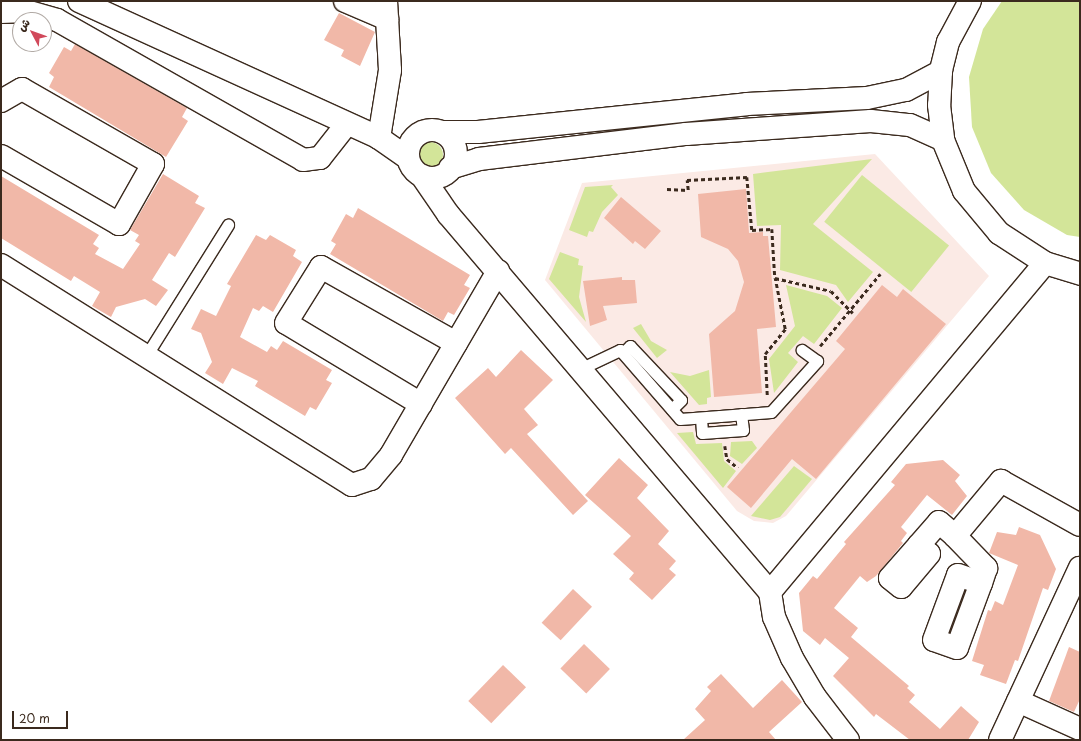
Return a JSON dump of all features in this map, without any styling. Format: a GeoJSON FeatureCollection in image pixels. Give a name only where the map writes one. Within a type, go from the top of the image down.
{"type":"FeatureCollection","features":[{"type":"Feature","properties":{"kind":"street"},"geometry":{"type":"LineString","coordinates":[[79,1],[379,138],[408,158],[448,214],[582,368],[770,592],[774,617],[792,658],[816,697],[848,740]]}},
{"type":"Feature","properties":{"kind":"street"},"geometry":{"type":"LineString","coordinates":[[345,1],[387,10],[390,70],[379,138]]}},
{"type":"Feature","properties":{"kind":"street"},"geometry":{"type":"LineString","coordinates":[[970,1],[948,42],[941,71],[939,105],[943,140],[964,191],[999,234],[1045,263],[1080,274]]}},
{"type":"Feature","properties":{"kind":"street"},"geometry":{"type":"LineString","coordinates":[[1,12],[26,11],[56,20],[303,160],[320,158],[346,124]]}},
{"type":"Feature","properties":{"kind":"street"},"geometry":{"type":"LineString","coordinates":[[379,138],[416,136],[428,130],[442,132],[478,132],[747,104],[867,98],[906,90],[941,71]]}},
{"type":"Feature","properties":{"kind":"street"},"geometry":{"type":"LineString","coordinates":[[1,101],[22,89],[153,164],[119,224],[1,156]]}},
{"type":"Feature","properties":{"kind":"street"},"geometry":{"type":"LineString","coordinates":[[422,176],[437,177],[450,168],[479,159],[686,134],[871,121],[910,125],[943,140]]}},
{"type":"Feature","properties":{"kind":"street"},"geometry":{"type":"LineString","coordinates":[[442,132],[455,148],[450,168]]}},
{"type":"Feature","properties":{"kind":"street"},"geometry":{"type":"LineString","coordinates":[[408,158],[416,136]]}},
{"type":"Feature","properties":{"kind":"street"},"geometry":{"type":"LineString","coordinates":[[770,592],[1045,263]]}},
{"type":"Feature","properties":{"kind":"street"},"geometry":{"type":"LineString","coordinates":[[1,265],[352,485],[371,479],[380,469],[421,404],[498,271]]}},
{"type":"Feature","properties":{"kind":"street"},"geometry":{"type":"LineString","coordinates":[[421,404],[286,323],[321,266],[456,343]]}},
{"type":"Feature","properties":{"kind":"street"},"geometry":{"type":"LineString","coordinates":[[955,536],[1001,481],[1080,525]]}},
{"type":"Feature","properties":{"kind":"street"},"geometry":{"type":"LineString","coordinates":[[919,545],[939,522],[986,568],[981,583]]}},
{"type":"Feature","properties":{"kind":"street"},"geometry":{"type":"LineString","coordinates":[[1000,740],[1080,568]]}},
{"type":"Feature","properties":{"kind":"street"},"geometry":{"type":"LineString","coordinates":[[1018,701],[1080,729]]}},
{"type":"Feature","properties":{"kind":"lane"},"geometry":{"type":"LineString","coordinates":[[146,356],[228,225]]}},
{"type":"Feature","properties":{"kind":"lane"},"geometry":{"type":"LineString","coordinates":[[582,368],[610,352],[623,353],[680,419],[701,418],[768,412],[817,361],[807,354]]}},
{"type":"Feature","properties":{"kind":"lane"},"geometry":{"type":"LineString","coordinates":[[701,418],[702,433],[743,430],[741,414]]}},
{"type":"Feature","properties":{"kind":"path"},"geometry":{"type":"LineString","coordinates":[[667,190],[688,190],[687,180],[747,177],[752,230],[772,229],[775,278],[785,329],[765,354],[768,412]]}},
{"type":"Feature","properties":{"kind":"path"},"geometry":{"type":"LineString","coordinates":[[807,354],[850,310],[880,274]]}},
{"type":"Feature","properties":{"kind":"path"},"geometry":{"type":"LineString","coordinates":[[775,278],[831,291],[853,313]]}},
{"type":"Feature","properties":{"kind":"shaded area"},"geometry":{"type":"Polygon","coordinates":[[[875,154],[989,276],[786,516],[773,523],[754,521],[737,511],[545,280],[582,183],[875,154]]]}},
{"type":"Feature","properties":{"kind":"green space"},"geometry":{"type":"Polygon","coordinates":[[[1002,1],[1080,1],[1080,237],[1067,235],[1024,210],[991,173],[972,127],[969,77],[983,29],[1002,1]]]}},
{"type":"Feature","properties":{"kind":"green space"},"geometry":{"type":"Polygon","coordinates":[[[430,142],[439,146],[443,155],[439,164],[430,168],[421,164],[417,155],[421,146],[430,142]]]}},
{"type":"Feature","properties":{"kind":"green space"},"geometry":{"type":"Polygon","coordinates":[[[872,159],[813,224],[873,272],[848,302],[836,285],[780,270],[781,225],[757,226],[753,174],[872,159]]]}},
{"type":"Feature","properties":{"kind":"green space"},"geometry":{"type":"Polygon","coordinates":[[[862,175],[949,245],[911,292],[824,222],[862,175]]]}},
{"type":"Feature","properties":{"kind":"green space"},"geometry":{"type":"Polygon","coordinates":[[[613,185],[611,187],[618,195],[602,212],[593,232],[589,231],[587,237],[569,230],[585,187],[613,185]]]}},
{"type":"Feature","properties":{"kind":"green space"},"geometry":{"type":"Polygon","coordinates":[[[560,252],[579,259],[578,265],[583,266],[579,297],[586,322],[549,279],[560,252]]]}},
{"type":"Feature","properties":{"kind":"green space"},"geometry":{"type":"Polygon","coordinates":[[[786,285],[827,296],[842,308],[814,344],[803,336],[788,353],[798,362],[774,393],[769,359],[795,326],[786,285]]]}},
{"type":"Feature","properties":{"kind":"green space"},"geometry":{"type":"Polygon","coordinates":[[[641,324],[651,341],[667,350],[657,358],[633,328],[641,324]]]}},
{"type":"Feature","properties":{"kind":"green space"},"geometry":{"type":"Polygon","coordinates":[[[709,370],[711,397],[707,398],[707,404],[699,405],[670,372],[690,376],[709,370]]]}},
{"type":"Feature","properties":{"kind":"green space"},"geometry":{"type":"Polygon","coordinates":[[[693,432],[696,444],[722,443],[724,461],[736,471],[723,488],[677,433],[693,432]]]}},
{"type":"Feature","properties":{"kind":"green space"},"geometry":{"type":"Polygon","coordinates":[[[752,441],[757,448],[742,464],[730,456],[731,442],[752,441]]]}},
{"type":"Feature","properties":{"kind":"green space"},"geometry":{"type":"Polygon","coordinates":[[[794,466],[812,479],[780,517],[770,520],[751,516],[794,466]]]}},
{"type":"Feature","properties":{"kind":"building"},"geometry":{"type":"Polygon","coordinates":[[[339,13],[375,32],[360,66],[341,56],[344,50],[324,40],[339,13]]]}},
{"type":"Feature","properties":{"kind":"building"},"geometry":{"type":"Polygon","coordinates":[[[75,44],[187,108],[182,117],[188,121],[166,157],[49,87],[54,77],[49,73],[64,47],[71,51],[75,44]]]}},
{"type":"Feature","properties":{"kind":"building"},"geometry":{"type":"Polygon","coordinates":[[[163,174],[199,196],[195,203],[205,208],[175,257],[169,253],[152,280],[168,290],[156,306],[145,299],[116,307],[111,317],[92,306],[100,292],[74,276],[71,281],[1,238],[1,176],[99,235],[93,244],[99,248],[95,254],[123,269],[140,244],[135,241],[139,235],[130,230],[163,174]]]}},
{"type":"Feature","properties":{"kind":"building"},"geometry":{"type":"Polygon","coordinates":[[[746,189],[749,233],[763,232],[763,236],[768,236],[776,327],[757,329],[762,393],[714,397],[709,334],[735,311],[744,282],[738,261],[728,249],[701,237],[698,194],[746,189]]]}},
{"type":"Feature","properties":{"kind":"building"},"geometry":{"type":"Polygon","coordinates":[[[621,197],[661,231],[645,249],[635,241],[633,244],[604,218],[621,197]]]}},
{"type":"Feature","properties":{"kind":"building"},"geometry":{"type":"Polygon","coordinates":[[[358,208],[470,275],[464,285],[470,288],[454,315],[448,312],[443,321],[330,254],[336,244],[331,241],[346,214],[353,218],[358,208]]]}},
{"type":"Feature","properties":{"kind":"building"},"geometry":{"type":"Polygon","coordinates":[[[256,235],[266,240],[270,235],[296,250],[293,256],[302,262],[273,312],[263,306],[259,311],[253,308],[240,337],[267,352],[271,346],[277,350],[283,341],[332,370],[326,380],[332,383],[316,410],[310,407],[305,416],[255,386],[258,381],[232,368],[223,384],[205,373],[212,362],[201,333],[191,329],[201,309],[216,316],[231,286],[227,284],[256,235]]]}},
{"type":"Feature","properties":{"kind":"building"},"geometry":{"type":"Polygon","coordinates":[[[622,277],[622,280],[635,280],[637,303],[603,306],[607,320],[590,326],[583,281],[622,277]]]}},
{"type":"Feature","properties":{"kind":"building"},"geometry":{"type":"Polygon","coordinates":[[[882,285],[897,297],[903,289],[946,324],[816,479],[792,459],[751,508],[727,487],[845,349],[836,341],[882,285]]]}},
{"type":"Feature","properties":{"kind":"building"},"geometry":{"type":"Polygon","coordinates":[[[521,350],[553,380],[524,409],[538,425],[527,434],[588,501],[573,515],[511,448],[505,454],[455,398],[488,368],[496,377],[521,350]]]}},
{"type":"Feature","properties":{"kind":"building"},"geometry":{"type":"Polygon","coordinates":[[[619,458],[648,485],[637,498],[669,531],[658,544],[676,561],[669,569],[676,575],[652,600],[629,579],[634,573],[613,554],[631,536],[585,495],[619,458]]]}},
{"type":"Feature","properties":{"kind":"building"},"geometry":{"type":"Polygon","coordinates":[[[943,460],[960,475],[955,481],[967,496],[952,515],[927,495],[901,527],[907,533],[901,541],[903,543],[876,576],[867,582],[860,576],[834,608],[858,628],[851,637],[909,686],[907,688],[915,695],[909,702],[940,729],[961,706],[979,722],[968,740],[910,740],[876,714],[874,717],[833,676],[849,658],[825,638],[820,645],[803,631],[799,593],[813,576],[817,579],[846,544],[844,542],[895,485],[891,482],[906,464],[943,460]]]}},
{"type":"Feature","properties":{"kind":"building"},"geometry":{"type":"Polygon","coordinates":[[[1019,527],[1040,535],[1056,569],[1048,590],[1043,588],[1018,661],[1015,660],[1006,684],[980,675],[984,665],[972,661],[988,610],[991,611],[995,601],[1003,605],[1018,565],[989,553],[997,532],[1016,535],[1019,527]]]}},
{"type":"Feature","properties":{"kind":"building"},"geometry":{"type":"Polygon","coordinates":[[[573,589],[592,607],[561,640],[542,623],[573,589]]]}},
{"type":"Feature","properties":{"kind":"building"},"geometry":{"type":"Polygon","coordinates":[[[584,644],[610,669],[586,693],[560,668],[584,644]]]}},
{"type":"Feature","properties":{"kind":"building"},"geometry":{"type":"Polygon","coordinates":[[[1069,647],[1080,652],[1080,699],[1074,712],[1049,701],[1069,647]]]}},
{"type":"Feature","properties":{"kind":"building"},"geometry":{"type":"Polygon","coordinates":[[[503,665],[526,687],[491,723],[468,701],[503,665]]]}},
{"type":"Feature","properties":{"kind":"building"},"geometry":{"type":"Polygon","coordinates":[[[721,674],[753,708],[782,680],[802,702],[769,732],[776,740],[683,740],[705,720],[695,709],[711,691],[707,687],[721,674]]]}}]}
